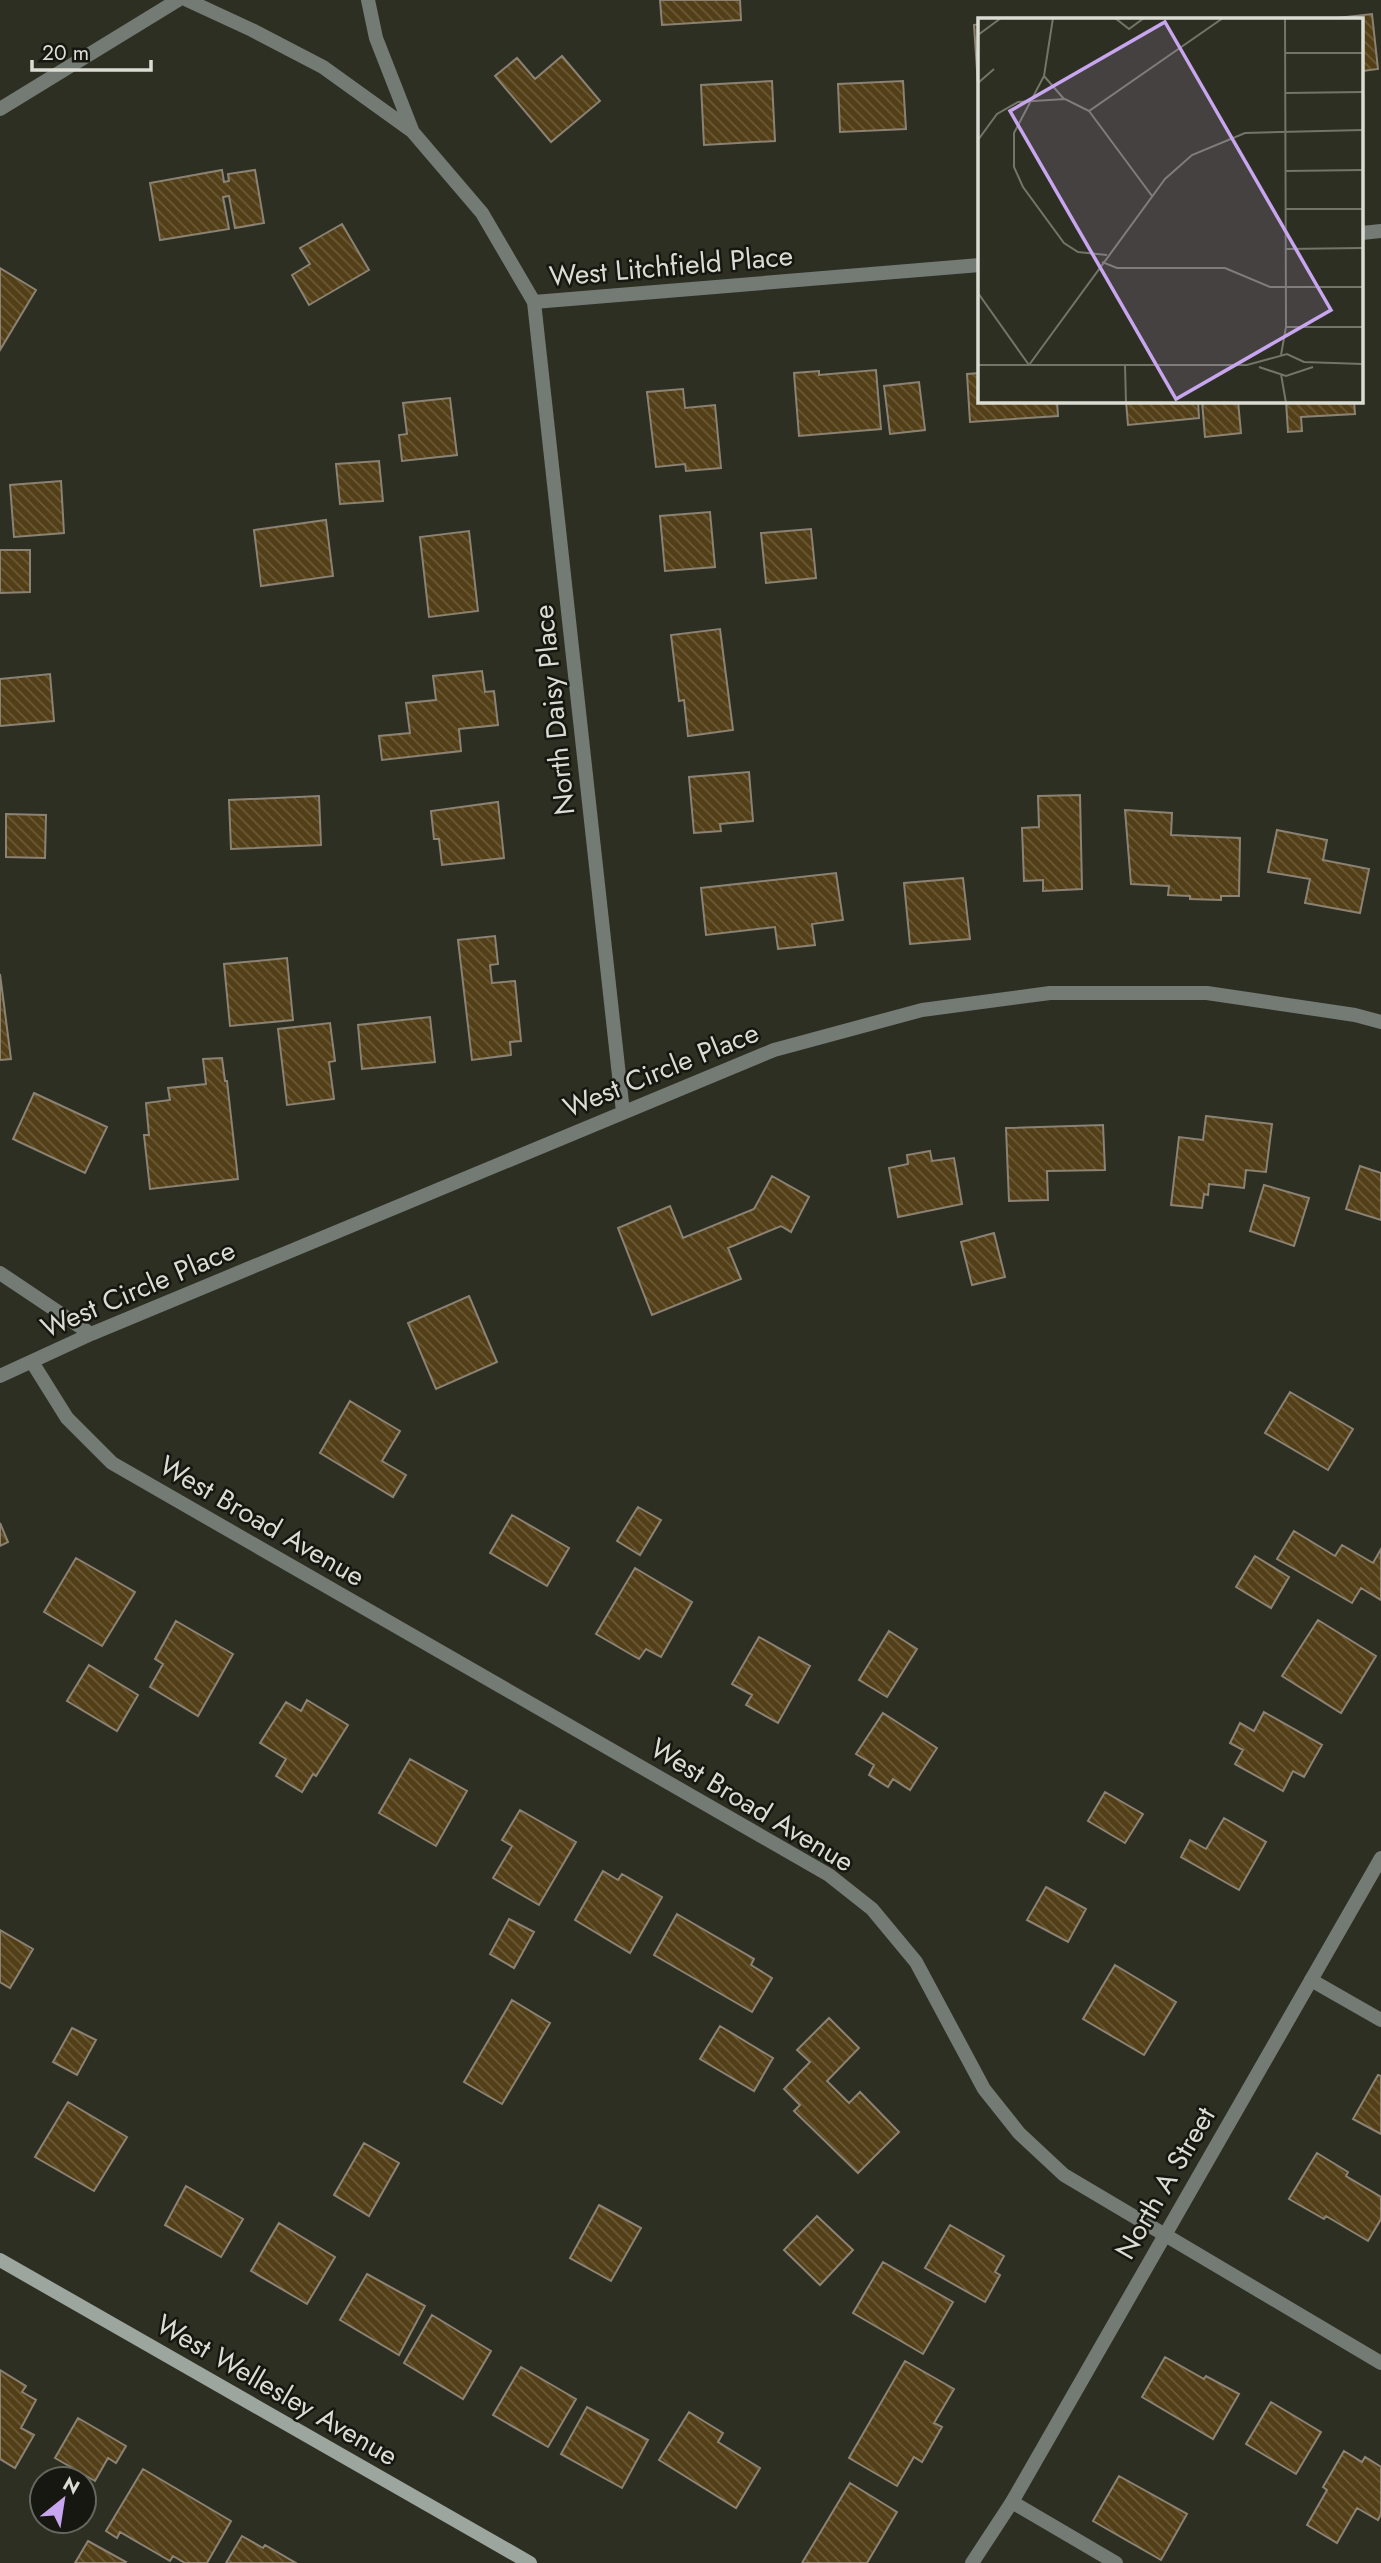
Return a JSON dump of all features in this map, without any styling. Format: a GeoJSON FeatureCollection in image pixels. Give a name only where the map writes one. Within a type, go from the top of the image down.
{"type":"FeatureCollection","features":[{"type":"Feature","properties":{"kind":"main road","name":"West Wellesley Avenue"},"geometry":{"type":"LineString","coordinates":[[0,2260],[530,2563]]}},
{"type":"Feature","properties":{"kind":"street"},"geometry":{"type":"LineString","coordinates":[[0,109],[178,0]]}},
{"type":"Feature","properties":{"kind":"street","name":"West Litchfield Place"},"geometry":{"type":"LineString","coordinates":[[187,0],[323,67],[412,131],[482,213],[534,302],[978,265]]}},
{"type":"Feature","properties":{"kind":"street","name":"West Litchfield Place"},"geometry":{"type":"LineString","coordinates":[[368,0],[376,38],[412,131]]}},
{"type":"Feature","properties":{"kind":"street","name":"North Daisy Place"},"geometry":{"type":"LineString","coordinates":[[534,302],[623,1112]]}},
{"type":"Feature","properties":{"kind":"street","name":"West Circle Place"},"geometry":{"type":"LineString","coordinates":[[0,1376],[91,1334],[774,1050],[922,1010],[1050,993],[1207,993],[1356,1015],[1381,1022]]}},
{"type":"Feature","properties":{"kind":"street"},"geometry":{"type":"LineString","coordinates":[[0,1273],[91,1334]]}},
{"type":"Feature","properties":{"kind":"street","name":"West Broad Avenue"},"geometry":{"type":"LineString","coordinates":[[32,1362],[67,1418],[112,1463],[829,1875],[872,1909],[916,1962],[984,2090],[1019,2133],[1064,2175],[1381,2363]]}},
{"type":"Feature","properties":{"kind":"street","name":"North A Street"},"geometry":{"type":"LineString","coordinates":[[972,2563],[1012,2502],[1381,1858]]}},
{"type":"Feature","properties":{"kind":"street"},"geometry":{"type":"LineString","coordinates":[[1311,1980],[1381,2020]]}},
{"type":"Feature","properties":{"kind":"street"},"geometry":{"type":"LineString","coordinates":[[1012,2502],[1116,2563]]}},
{"type":"Feature","properties":{"kind":"street","name":"North A Street"},"geometry":{"type":"LineString","coordinates":[[985,2563],[993,2534]]}},
{"type":"Feature","properties":{"kind":"building"},"geometry":{"type":"Polygon","coordinates":[[[660,0],[740,0],[741,20],[662,25],[660,0]]]}},
{"type":"Feature","properties":{"kind":"building"},"geometry":{"type":"Polygon","coordinates":[[[1372,14],[1378,69],[1364,71],[1364,18],[1337,18],[1372,14]]]}},
{"type":"Feature","properties":{"kind":"building"},"geometry":{"type":"Polygon","coordinates":[[[978,24],[978,85],[974,25],[978,24]]]}},
{"type":"Feature","properties":{"kind":"building"},"geometry":{"type":"Polygon","coordinates":[[[562,56],[600,101],[551,142],[495,76],[517,58],[535,79],[562,56]]]}},
{"type":"Feature","properties":{"kind":"building"},"geometry":{"type":"Polygon","coordinates":[[[772,81],[775,141],[704,145],[701,85],[772,81]]]}},
{"type":"Feature","properties":{"kind":"building"},"geometry":{"type":"Polygon","coordinates":[[[903,81],[906,129],[840,132],[838,84],[903,81]]]}},
{"type":"Feature","properties":{"kind":"building"},"geometry":{"type":"Polygon","coordinates":[[[222,170],[224,182],[229,181],[228,174],[255,170],[264,223],[235,228],[229,196],[223,197],[229,229],[160,240],[150,183],[222,170]]]}},
{"type":"Feature","properties":{"kind":"building"},"geometry":{"type":"Polygon","coordinates":[[[342,224],[369,270],[309,305],[292,275],[310,264],[300,248],[342,224]]]}},
{"type":"Feature","properties":{"kind":"building"},"geometry":{"type":"Polygon","coordinates":[[[0,268],[36,290],[0,350],[0,268]]]}},
{"type":"Feature","properties":{"kind":"building"},"geometry":{"type":"Polygon","coordinates":[[[876,370],[881,429],[799,436],[794,373],[819,371],[819,375],[876,370]]]}},
{"type":"Feature","properties":{"kind":"building"},"geometry":{"type":"Polygon","coordinates":[[[978,373],[978,402],[1057,402],[1058,416],[970,422],[967,374],[978,373]]]}},
{"type":"Feature","properties":{"kind":"building"},"geometry":{"type":"Polygon","coordinates":[[[919,382],[925,430],[890,434],[884,386],[919,382]]]}},
{"type":"Feature","properties":{"kind":"building"},"geometry":{"type":"Polygon","coordinates":[[[683,389],[685,408],[715,405],[721,468],[686,471],[685,464],[656,467],[647,392],[683,389]]]}},
{"type":"Feature","properties":{"kind":"building"},"geometry":{"type":"Polygon","coordinates":[[[450,398],[457,455],[402,461],[399,435],[407,434],[403,403],[450,398]]]}},
{"type":"Feature","properties":{"kind":"building"},"geometry":{"type":"Polygon","coordinates":[[[1126,402],[1198,402],[1199,418],[1128,425],[1126,402]]]}},
{"type":"Feature","properties":{"kind":"building"},"geometry":{"type":"Polygon","coordinates":[[[1202,402],[1238,402],[1241,433],[1205,437],[1202,402]]]}},
{"type":"Feature","properties":{"kind":"building"},"geometry":{"type":"Polygon","coordinates":[[[1286,402],[1354,402],[1355,414],[1301,417],[1302,431],[1288,432],[1286,402]]]}},
{"type":"Feature","properties":{"kind":"building"},"geometry":{"type":"Polygon","coordinates":[[[379,461],[383,501],[340,504],[336,464],[379,461]]]}},
{"type":"Feature","properties":{"kind":"building"},"geometry":{"type":"Polygon","coordinates":[[[61,481],[64,533],[14,537],[10,485],[61,481]]]}},
{"type":"Feature","properties":{"kind":"building"},"geometry":{"type":"Polygon","coordinates":[[[710,512],[715,567],[665,571],[660,516],[710,512]]]}},
{"type":"Feature","properties":{"kind":"building"},"geometry":{"type":"Polygon","coordinates":[[[326,520],[333,576],[261,586],[254,530],[326,520]]]}},
{"type":"Feature","properties":{"kind":"building"},"geometry":{"type":"Polygon","coordinates":[[[811,529],[816,578],[766,583],[761,533],[811,529]]]}},
{"type":"Feature","properties":{"kind":"building"},"geometry":{"type":"Polygon","coordinates":[[[469,531],[478,611],[429,617],[420,537],[469,531]]]}},
{"type":"Feature","properties":{"kind":"building"},"geometry":{"type":"Polygon","coordinates":[[[0,550],[30,550],[30,592],[0,593],[0,550]]]}},
{"type":"Feature","properties":{"kind":"building"},"geometry":{"type":"Polygon","coordinates":[[[720,629],[733,730],[688,736],[684,700],[679,701],[671,635],[720,629]]]}},
{"type":"Feature","properties":{"kind":"building"},"geometry":{"type":"Polygon","coordinates":[[[482,671],[485,692],[494,691],[498,725],[459,729],[461,751],[382,760],[379,736],[410,733],[406,703],[436,700],[433,676],[482,671]]]}},
{"type":"Feature","properties":{"kind":"building"},"geometry":{"type":"Polygon","coordinates":[[[50,674],[54,721],[0,726],[0,679],[50,674]]]}},
{"type":"Feature","properties":{"kind":"building"},"geometry":{"type":"Polygon","coordinates":[[[749,772],[753,821],[720,824],[721,831],[694,833],[689,777],[749,772]]]}},
{"type":"Feature","properties":{"kind":"building"},"geometry":{"type":"Polygon","coordinates":[[[1080,795],[1082,889],[1043,891],[1043,880],[1024,881],[1022,828],[1039,827],[1038,796],[1080,795]]]}},
{"type":"Feature","properties":{"kind":"building"},"geometry":{"type":"Polygon","coordinates":[[[319,796],[321,845],[231,849],[229,800],[319,796]]]}},
{"type":"Feature","properties":{"kind":"building"},"geometry":{"type":"Polygon","coordinates":[[[498,802],[504,858],[442,865],[439,839],[434,839],[431,811],[498,802]]]}},
{"type":"Feature","properties":{"kind":"building"},"geometry":{"type":"Polygon","coordinates":[[[1125,810],[1172,813],[1171,835],[1240,838],[1239,896],[1221,896],[1221,900],[1190,899],[1190,896],[1168,895],[1169,886],[1131,884],[1125,810]]]}},
{"type":"Feature","properties":{"kind":"building"},"geometry":{"type":"Polygon","coordinates":[[[6,814],[46,815],[45,858],[6,857],[6,814]]]}},
{"type":"Feature","properties":{"kind":"building"},"geometry":{"type":"Polygon","coordinates":[[[1277,830],[1327,840],[1323,860],[1369,869],[1360,913],[1305,903],[1310,879],[1268,872],[1277,830]]]}},
{"type":"Feature","properties":{"kind":"building"},"geometry":{"type":"Polygon","coordinates":[[[836,873],[843,920],[812,924],[815,945],[778,949],[775,927],[706,935],[701,888],[836,873]]]}},
{"type":"Feature","properties":{"kind":"building"},"geometry":{"type":"Polygon","coordinates":[[[963,878],[970,939],[910,944],[904,883],[963,878]]]}},
{"type":"Feature","properties":{"kind":"building"},"geometry":{"type":"Polygon","coordinates":[[[495,936],[498,964],[490,965],[492,983],[515,981],[521,1041],[510,1042],[511,1055],[472,1060],[458,940],[495,936]]]}},
{"type":"Feature","properties":{"kind":"building"},"geometry":{"type":"Polygon","coordinates":[[[287,958],[293,1020],[230,1026],[224,964],[287,958]]]}},
{"type":"Feature","properties":{"kind":"building"},"geometry":{"type":"Polygon","coordinates":[[[0,974],[11,1059],[0,1060],[0,974]]]}},
{"type":"Feature","properties":{"kind":"building"},"geometry":{"type":"Polygon","coordinates":[[[430,1017],[435,1062],[362,1069],[358,1025],[430,1017]]]}},
{"type":"Feature","properties":{"kind":"building"},"geometry":{"type":"Polygon","coordinates":[[[330,1023],[335,1061],[329,1062],[334,1099],[287,1105],[278,1029],[330,1023]]]}},
{"type":"Feature","properties":{"kind":"building"},"geometry":{"type":"Polygon","coordinates":[[[222,1058],[238,1179],[150,1189],[144,1135],[149,1135],[146,1103],[170,1100],[168,1088],[206,1084],[203,1059],[222,1058]]]}},
{"type":"Feature","properties":{"kind":"building"},"geometry":{"type":"Polygon","coordinates":[[[34,1093],[107,1127],[85,1173],[13,1139],[34,1093]]]}},
{"type":"Feature","properties":{"kind":"building"},"geometry":{"type":"Polygon","coordinates":[[[1206,1116],[1272,1124],[1266,1172],[1246,1170],[1244,1188],[1209,1184],[1208,1195],[1204,1194],[1202,1208],[1171,1205],[1179,1137],[1203,1140],[1206,1116]]]}},
{"type":"Feature","properties":{"kind":"building"},"geometry":{"type":"Polygon","coordinates":[[[1103,1125],[1105,1170],[1047,1171],[1048,1200],[1009,1201],[1006,1128],[1103,1125]]]}},
{"type":"Feature","properties":{"kind":"building"},"geometry":{"type":"Polygon","coordinates":[[[930,1151],[932,1161],[954,1158],[962,1204],[898,1217],[889,1168],[908,1164],[907,1155],[930,1151]]]}},
{"type":"Feature","properties":{"kind":"building"},"geometry":{"type":"Polygon","coordinates":[[[1360,1166],[1381,1173],[1381,1220],[1346,1209],[1360,1166]]]}},
{"type":"Feature","properties":{"kind":"building"},"geometry":{"type":"Polygon","coordinates":[[[772,1176],[809,1197],[791,1232],[781,1226],[728,1248],[741,1279],[652,1315],[618,1228],[670,1206],[683,1238],[754,1209],[772,1176]]]}},
{"type":"Feature","properties":{"kind":"building"},"geometry":{"type":"Polygon","coordinates":[[[1264,1185],[1309,1198],[1294,1246],[1250,1231],[1264,1185]]]}},
{"type":"Feature","properties":{"kind":"building"},"geometry":{"type":"Polygon","coordinates":[[[994,1233],[1005,1277],[972,1285],[961,1242],[994,1233]]]}},
{"type":"Feature","properties":{"kind":"building"},"geometry":{"type":"Polygon","coordinates":[[[469,1296],[497,1362],[436,1389],[408,1323],[469,1296]]]}},
{"type":"Feature","properties":{"kind":"building"},"geometry":{"type":"Polygon","coordinates":[[[1290,1392],[1353,1429],[1328,1470],[1265,1433],[1290,1392]]]}},
{"type":"Feature","properties":{"kind":"building"},"geometry":{"type":"Polygon","coordinates":[[[350,1401],[400,1431],[382,1461],[406,1475],[393,1497],[320,1453],[350,1401]]]}},
{"type":"Feature","properties":{"kind":"building"},"geometry":{"type":"Polygon","coordinates":[[[638,1507],[661,1520],[640,1555],[617,1541],[638,1507]]]}},
{"type":"Feature","properties":{"kind":"building"},"geometry":{"type":"Polygon","coordinates":[[[512,1515],[569,1548],[547,1586],[490,1553],[512,1515]]]}},
{"type":"Feature","properties":{"kind":"building"},"geometry":{"type":"Polygon","coordinates":[[[0,1523],[8,1542],[0,1546],[0,1523]]]}},
{"type":"Feature","properties":{"kind":"building"},"geometry":{"type":"Polygon","coordinates":[[[1294,1531],[1335,1556],[1342,1545],[1373,1563],[1381,1549],[1381,1600],[1361,1588],[1352,1603],[1277,1559],[1294,1531]]]}},
{"type":"Feature","properties":{"kind":"building"},"geometry":{"type":"Polygon","coordinates":[[[1255,1556],[1289,1577],[1271,1608],[1236,1587],[1255,1556]]]}},
{"type":"Feature","properties":{"kind":"building"},"geometry":{"type":"Polygon","coordinates":[[[76,1558],[135,1592],[102,1646],[44,1612],[76,1558]]]}},
{"type":"Feature","properties":{"kind":"building"},"geometry":{"type":"Polygon","coordinates":[[[635,1568],[692,1602],[661,1657],[646,1649],[639,1659],[596,1634],[635,1568]]]}},
{"type":"Feature","properties":{"kind":"building"},"geometry":{"type":"Polygon","coordinates":[[[1318,1620],[1376,1656],[1341,1713],[1282,1676],[1318,1620]]]}},
{"type":"Feature","properties":{"kind":"building"},"geometry":{"type":"Polygon","coordinates":[[[176,1621],[233,1654],[198,1716],[150,1687],[163,1664],[155,1659],[176,1621]]]}},
{"type":"Feature","properties":{"kind":"building"},"geometry":{"type":"Polygon","coordinates":[[[889,1631],[917,1649],[887,1697],[859,1680],[889,1631]]]}},
{"type":"Feature","properties":{"kind":"building"},"geometry":{"type":"Polygon","coordinates":[[[759,1637],[810,1666],[778,1723],[746,1705],[752,1695],[732,1684],[759,1637]]]}},
{"type":"Feature","properties":{"kind":"building"},"geometry":{"type":"Polygon","coordinates":[[[89,1665],[138,1695],[117,1731],[67,1701],[89,1665]]]}},
{"type":"Feature","properties":{"kind":"building"},"geometry":{"type":"Polygon","coordinates":[[[307,1700],[348,1725],[316,1776],[313,1774],[302,1792],[276,1776],[286,1759],[260,1743],[286,1702],[301,1711],[307,1700]]]}},
{"type":"Feature","properties":{"kind":"building"},"geometry":{"type":"Polygon","coordinates":[[[1264,1712],[1322,1745],[1304,1777],[1293,1771],[1283,1791],[1235,1764],[1243,1750],[1230,1743],[1240,1723],[1254,1731],[1264,1712]]]}},
{"type":"Feature","properties":{"kind":"building"},"geometry":{"type":"Polygon","coordinates":[[[883,1713],[937,1748],[910,1790],[893,1779],[888,1787],[869,1775],[874,1765],[856,1754],[883,1713]]]}},
{"type":"Feature","properties":{"kind":"building"},"geometry":{"type":"Polygon","coordinates":[[[410,1759],[467,1791],[436,1846],[379,1813],[410,1759]]]}},
{"type":"Feature","properties":{"kind":"building"},"geometry":{"type":"Polygon","coordinates":[[[1105,1792],[1143,1814],[1125,1843],[1088,1821],[1105,1792]]]}},
{"type":"Feature","properties":{"kind":"building"},"geometry":{"type":"Polygon","coordinates":[[[520,1810],[576,1842],[539,1905],[493,1878],[512,1846],[502,1840],[520,1810]]]}},
{"type":"Feature","properties":{"kind":"building"},"geometry":{"type":"Polygon","coordinates":[[[1224,1818],[1266,1842],[1239,1890],[1181,1857],[1190,1840],[1206,1849],[1224,1818]]]}},
{"type":"Feature","properties":{"kind":"building"},"geometry":{"type":"Polygon","coordinates":[[[603,1871],[618,1880],[622,1874],[662,1897],[630,1953],[575,1920],[603,1871]]]}},
{"type":"Feature","properties":{"kind":"building"},"geometry":{"type":"Polygon","coordinates":[[[1046,1887],[1086,1909],[1068,1942],[1027,1920],[1046,1887]]]}},
{"type":"Feature","properties":{"kind":"building"},"geometry":{"type":"Polygon","coordinates":[[[677,1914],[754,1959],[751,1965],[772,1978],[752,2012],[654,1955],[677,1914]]]}},
{"type":"Feature","properties":{"kind":"building"},"geometry":{"type":"Polygon","coordinates":[[[509,1919],[534,1932],[514,1968],[490,1954],[509,1919]]]}},
{"type":"Feature","properties":{"kind":"building"},"geometry":{"type":"Polygon","coordinates":[[[0,1930],[33,1949],[10,1988],[0,1982],[0,1930]]]}},
{"type":"Feature","properties":{"kind":"building"},"geometry":{"type":"Polygon","coordinates":[[[1115,1965],[1176,2002],[1144,2055],[1083,2019],[1115,1965]]]}},
{"type":"Feature","properties":{"kind":"building"},"geometry":{"type":"Polygon","coordinates":[[[512,2000],[550,2023],[502,2104],[464,2082],[512,2000]]]}},
{"type":"Feature","properties":{"kind":"building"},"geometry":{"type":"Polygon","coordinates":[[[829,2018],[859,2048],[827,2081],[849,2103],[860,2092],[899,2132],[858,2173],[794,2111],[800,2105],[784,2089],[810,2062],[797,2050],[829,2018]]]}},
{"type":"Feature","properties":{"kind":"building"},"geometry":{"type":"Polygon","coordinates":[[[720,2026],[773,2058],[754,2091],[700,2059],[720,2026]]]}},
{"type":"Feature","properties":{"kind":"building"},"geometry":{"type":"Polygon","coordinates":[[[72,2028],[96,2040],[77,2075],[53,2062],[72,2028]]]}},
{"type":"Feature","properties":{"kind":"building"},"geometry":{"type":"Polygon","coordinates":[[[1378,2075],[1381,2076],[1381,2134],[1353,2119],[1378,2075]]]}},
{"type":"Feature","properties":{"kind":"building"},"geometry":{"type":"Polygon","coordinates":[[[68,2102],[127,2137],[94,2191],[35,2157],[68,2102]]]}},
{"type":"Feature","properties":{"kind":"building"},"geometry":{"type":"Polygon","coordinates":[[[364,2143],[399,2163],[369,2216],[334,2195],[364,2143]]]}},
{"type":"Feature","properties":{"kind":"building"},"geometry":{"type":"Polygon","coordinates":[[[1317,2153],[1348,2172],[1346,2176],[1381,2197],[1381,2219],[1368,2241],[1326,2216],[1324,2219],[1289,2199],[1317,2153]]]}},
{"type":"Feature","properties":{"kind":"building"},"geometry":{"type":"Polygon","coordinates":[[[186,2186],[243,2219],[221,2257],[165,2225],[186,2186]]]}},
{"type":"Feature","properties":{"kind":"building"},"geometry":{"type":"Polygon","coordinates":[[[599,2205],[641,2228],[611,2281],[570,2258],[599,2205]]]}},
{"type":"Feature","properties":{"kind":"building"},"geometry":{"type":"Polygon","coordinates":[[[817,2216],[853,2250],[820,2285],[784,2250],[817,2216]]]}},
{"type":"Feature","properties":{"kind":"building"},"geometry":{"type":"Polygon","coordinates":[[[279,2223],[335,2257],[307,2304],[251,2271],[279,2223]]]}},
{"type":"Feature","properties":{"kind":"building"},"geometry":{"type":"Polygon","coordinates":[[[950,2225],[1004,2256],[995,2272],[1000,2275],[985,2302],[925,2268],[950,2225]]]}},
{"type":"Feature","properties":{"kind":"building"},"geometry":{"type":"Polygon","coordinates":[[[883,2262],[953,2302],[923,2354],[853,2313],[883,2262]]]}},
{"type":"Feature","properties":{"kind":"building"},"geometry":{"type":"Polygon","coordinates":[[[367,2274],[425,2306],[399,2355],[340,2320],[367,2274]]]}},
{"type":"Feature","properties":{"kind":"building"},"geometry":{"type":"Polygon","coordinates":[[[432,2315],[491,2351],[463,2399],[404,2363],[432,2315]]]}},
{"type":"Feature","properties":{"kind":"building"},"geometry":{"type":"Polygon","coordinates":[[[1165,2357],[1204,2379],[1206,2376],[1239,2394],[1213,2439],[1142,2397],[1165,2357]]]}},
{"type":"Feature","properties":{"kind":"building"},"geometry":{"type":"Polygon","coordinates":[[[905,2361],[954,2389],[934,2423],[942,2427],[922,2462],[914,2457],[897,2486],[849,2458],[905,2361]]]}},
{"type":"Feature","properties":{"kind":"building"},"geometry":{"type":"Polygon","coordinates":[[[521,2367],[576,2399],[548,2447],[493,2415],[521,2367]]]}},
{"type":"Feature","properties":{"kind":"building"},"geometry":{"type":"Polygon","coordinates":[[[0,2370],[26,2386],[22,2392],[36,2400],[21,2428],[34,2435],[15,2468],[0,2459],[0,2370]]]}},
{"type":"Feature","properties":{"kind":"building"},"geometry":{"type":"Polygon","coordinates":[[[1271,2402],[1321,2432],[1296,2474],[1246,2444],[1271,2402]]]}},
{"type":"Feature","properties":{"kind":"building"},"geometry":{"type":"Polygon","coordinates":[[[587,2407],[648,2440],[622,2488],[561,2454],[587,2407]]]}},
{"type":"Feature","properties":{"kind":"building"},"geometry":{"type":"Polygon","coordinates":[[[689,2412],[723,2433],[718,2442],[760,2468],[736,2508],[659,2460],[689,2412]]]}},
{"type":"Feature","properties":{"kind":"building"},"geometry":{"type":"Polygon","coordinates":[[[78,2418],[126,2446],[116,2463],[108,2458],[98,2476],[98,2465],[67,2465],[55,2458],[78,2418]]]}},
{"type":"Feature","properties":{"kind":"building"},"geometry":{"type":"Polygon","coordinates":[[[1344,2451],[1362,2462],[1365,2457],[1381,2467],[1381,2514],[1378,2520],[1357,2508],[1337,2543],[1307,2525],[1327,2490],[1323,2487],[1344,2451]]]}},
{"type":"Feature","properties":{"kind":"building"},"geometry":{"type":"Polygon","coordinates":[[[143,2469],[231,2521],[207,2563],[185,2563],[173,2556],[170,2561],[120,2532],[117,2538],[106,2531],[143,2469]]]}},
{"type":"Feature","properties":{"kind":"building"},"geometry":{"type":"Polygon","coordinates":[[[1119,2476],[1187,2514],[1161,2560],[1093,2521],[1119,2476]]]}},
{"type":"Feature","properties":{"kind":"building"},"geometry":{"type":"Polygon","coordinates":[[[850,2483],[897,2512],[867,2563],[802,2563],[850,2483]]]}},
{"type":"Feature","properties":{"kind":"building"},"geometry":{"type":"Polygon","coordinates":[[[242,2536],[263,2548],[265,2545],[296,2563],[226,2563],[242,2536]]]}},
{"type":"Feature","properties":{"kind":"building"},"geometry":{"type":"Polygon","coordinates":[[[88,2541],[126,2562],[75,2563],[88,2541]]]}}]}
